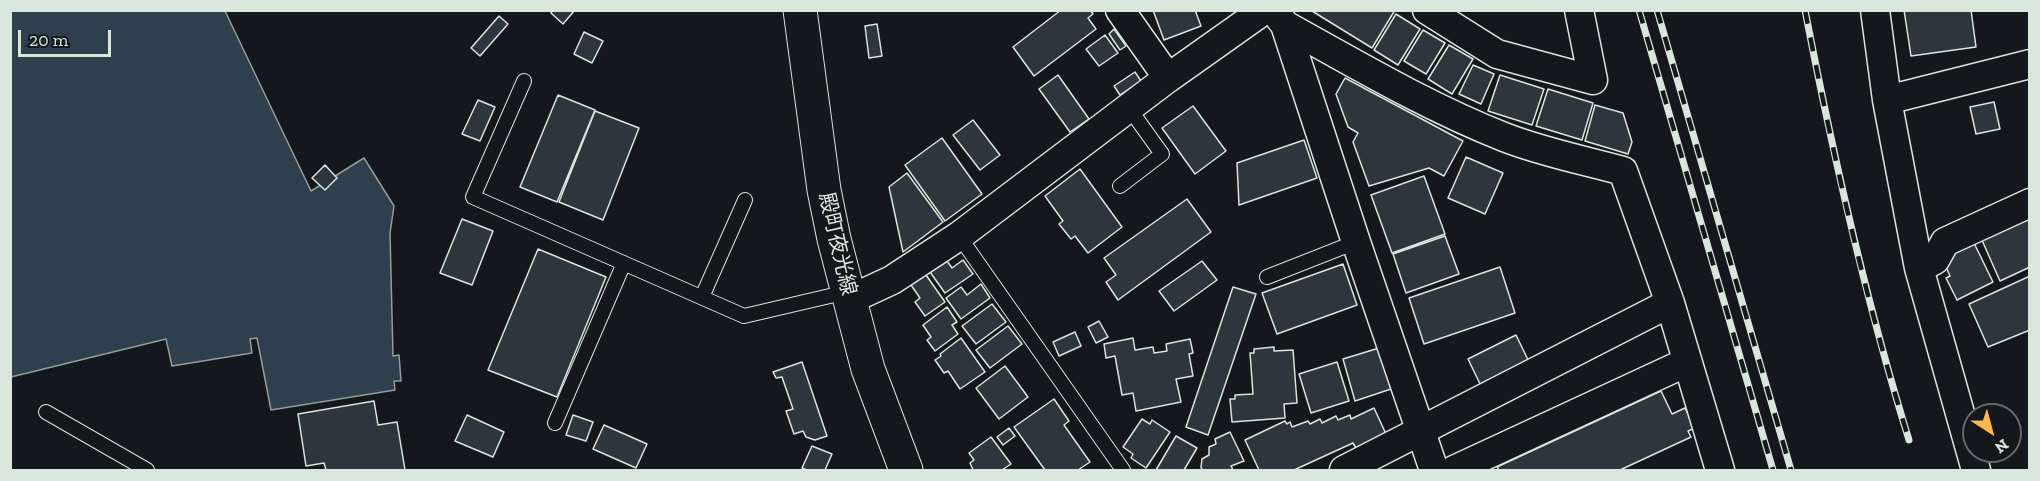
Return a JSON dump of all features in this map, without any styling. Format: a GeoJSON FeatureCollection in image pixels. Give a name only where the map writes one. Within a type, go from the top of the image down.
{"type":"FeatureCollection","features":[{"type":"Feature","properties":{"kind":"street","name":"殿町夜光線"},"geometry":{"type":"LineString","coordinates":[[800,10],[824,190],[848,296],[868,369],[906,471]]}},
{"type":"Feature","properties":{"kind":"street"},"geometry":{"type":"LineString","coordinates":[[1120,10],[1168,78]]}},
{"type":"Feature","properties":{"kind":"street"},"geometry":{"type":"LineString","coordinates":[[1427,10],[1497,54],[1593,80],[1579,10]]}},
{"type":"Feature","properties":{"kind":"street"},"geometry":{"type":"LineString","coordinates":[[1875,10],[1887,100],[1919,268],[1976,471]]}},
{"type":"Feature","properties":{"kind":"street"},"geometry":{"type":"LineString","coordinates":[[848,296],[892,280],[959,236],[1168,78],[1274,15]]}},
{"type":"Feature","properties":{"kind":"street"},"geometry":{"type":"LineString","coordinates":[[1274,15],[1356,242],[1419,433],[1434,471]]}},
{"type":"Feature","properties":{"kind":"street"},"geometry":{"type":"LineString","coordinates":[[1274,15],[1413,95],[1505,138],[1623,171],[1670,303],[1720,471]]}},
{"type":"Feature","properties":{"kind":"street"},"geometry":{"type":"LineString","coordinates":[[1887,100],[2030,64]]}},
{"type":"Feature","properties":{"kind":"street"},"geometry":{"type":"LineString","coordinates":[[1919,268],[1935,261],[1945,242],[2030,203]]}},
{"type":"Feature","properties":{"kind":"street"},"geometry":{"type":"LineString","coordinates":[[1344,471],[1670,303]]}},
{"type":"Feature","properties":{"kind":"street"},"geometry":{"type":"LineString","coordinates":[[1454,471],[1687,362]]}},
{"type":"Feature","properties":{"kind":"lane"},"geometry":{"type":"LineString","coordinates":[[524,81],[473,197],[744,316],[848,296]]}},
{"type":"Feature","properties":{"kind":"lane"},"geometry":{"type":"LineString","coordinates":[[1120,186],[1162,154],[1129,108]]}},
{"type":"Feature","properties":{"kind":"lane"},"geometry":{"type":"LineString","coordinates":[[702,297],[746,200]]}},
{"type":"Feature","properties":{"kind":"lane"},"geometry":{"type":"LineString","coordinates":[[959,236],[1123,471]]}},
{"type":"Feature","properties":{"kind":"lane"},"geometry":{"type":"LineString","coordinates":[[1267,277],[1356,242]]}},
{"type":"Feature","properties":{"kind":"lane"},"geometry":{"type":"LineString","coordinates":[[555,423],[624,263]]}},
{"type":"Feature","properties":{"kind":"lane"},"geometry":{"type":"LineString","coordinates":[[46,412],[147,471]]}},
{"type":"Feature","properties":{"kind":"water"},"geometry":{"type":"Polygon","coordinates":[[[10,11],[225,11],[311,191],[364,158],[394,206],[390,233],[393,356],[399,355],[401,381],[394,381],[395,390],[271,410],[257,338],[250,339],[252,353],[172,366],[166,339],[11,377],[10,11]]]}},
{"type":"Feature","properties":{"kind":"building"},"geometry":{"type":"Polygon","coordinates":[[[553,10],[575,10],[563,24],[551,13],[553,10]]]}},
{"type":"Feature","properties":{"kind":"building"},"geometry":{"type":"Polygon","coordinates":[[[1061,10],[1090,10],[1093,14],[1088,18],[1096,29],[1034,76],[1013,47],[1061,10]]]}},
{"type":"Feature","properties":{"kind":"building"},"geometry":{"type":"Polygon","coordinates":[[[1153,10],[1195,10],[1201,26],[1164,40],[1153,10]]]}},
{"type":"Feature","properties":{"kind":"building"},"geometry":{"type":"Polygon","coordinates":[[[1312,10],[1395,10],[1372,48],[1312,11],[1312,10]]]}},
{"type":"Feature","properties":{"kind":"building"},"geometry":{"type":"Polygon","coordinates":[[[1904,10],[1971,10],[1976,47],[1911,56],[1904,10]]]}},
{"type":"Feature","properties":{"kind":"building"},"geometry":{"type":"Polygon","coordinates":[[[1396,14],[1420,29],[1398,65],[1374,50],[1396,14]]]}},
{"type":"Feature","properties":{"kind":"building"},"geometry":{"type":"Polygon","coordinates":[[[499,16],[508,24],[480,56],[471,48],[499,16]]]}},
{"type":"Feature","properties":{"kind":"building"},"geometry":{"type":"Polygon","coordinates":[[[877,24],[882,56],[869,58],[865,26],[877,24]]]}},
{"type":"Feature","properties":{"kind":"building"},"geometry":{"type":"Polygon","coordinates":[[[1114,29],[1126,46],[1120,50],[1109,34],[1114,29]]]}},
{"type":"Feature","properties":{"kind":"building"},"geometry":{"type":"Polygon","coordinates":[[[1423,30],[1445,43],[1426,74],[1404,61],[1423,30]]]}},
{"type":"Feature","properties":{"kind":"building"},"geometry":{"type":"Polygon","coordinates":[[[584,32],[603,41],[592,63],[574,54],[584,32]]]}},
{"type":"Feature","properties":{"kind":"building"},"geometry":{"type":"Polygon","coordinates":[[[1105,35],[1118,53],[1099,66],[1086,49],[1105,35]]]}},
{"type":"Feature","properties":{"kind":"building"},"geometry":{"type":"Polygon","coordinates":[[[1449,45],[1473,59],[1452,94],[1428,79],[1449,45]]]}},
{"type":"Feature","properties":{"kind":"building"},"geometry":{"type":"Polygon","coordinates":[[[1473,65],[1494,74],[1481,104],[1459,94],[1473,65]]]}},
{"type":"Feature","properties":{"kind":"building"},"geometry":{"type":"Polygon","coordinates":[[[1135,72],[1141,81],[1120,95],[1114,86],[1135,72]]]}},
{"type":"Feature","properties":{"kind":"building"},"geometry":{"type":"Polygon","coordinates":[[[1058,75],[1089,119],[1070,132],[1039,89],[1058,75]]]}},
{"type":"Feature","properties":{"kind":"building"},"geometry":{"type":"Polygon","coordinates":[[[1500,75],[1544,89],[1532,125],[1488,111],[1500,75]]]}},
{"type":"Feature","properties":{"kind":"building"},"geometry":{"type":"Polygon","coordinates":[[[1345,78],[1463,141],[1444,176],[1429,168],[1369,186],[1353,142],[1358,133],[1348,127],[1336,94],[1345,78]]]}},
{"type":"Feature","properties":{"kind":"building"},"geometry":{"type":"Polygon","coordinates":[[[1548,89],[1593,103],[1582,140],[1536,126],[1548,89]]]}},
{"type":"Feature","properties":{"kind":"building"},"geometry":{"type":"Polygon","coordinates":[[[558,95],[595,110],[557,202],[520,187],[558,95]]]}},
{"type":"Feature","properties":{"kind":"building"},"geometry":{"type":"Polygon","coordinates":[[[478,100],[495,107],[480,141],[462,134],[478,100]]]}},
{"type":"Feature","properties":{"kind":"building"},"geometry":{"type":"Polygon","coordinates":[[[1994,102],[2000,129],[1976,134],[1970,107],[1994,102]]]}},
{"type":"Feature","properties":{"kind":"building"},"geometry":{"type":"Polygon","coordinates":[[[1595,105],[1623,113],[1632,142],[1628,154],[1585,141],[1595,105]]]}},
{"type":"Feature","properties":{"kind":"building"},"geometry":{"type":"Polygon","coordinates":[[[1193,106],[1226,151],[1195,174],[1162,128],[1193,106]]]}},
{"type":"Feature","properties":{"kind":"building"},"geometry":{"type":"Polygon","coordinates":[[[595,111],[639,128],[603,220],[559,202],[595,111]]]}},
{"type":"Feature","properties":{"kind":"building"},"geometry":{"type":"Polygon","coordinates":[[[973,120],[1000,155],[980,170],[953,135],[973,120]]]}},
{"type":"Feature","properties":{"kind":"building"},"geometry":{"type":"Polygon","coordinates":[[[942,138],[982,194],[945,221],[905,165],[942,138]]]}},
{"type":"Feature","properties":{"kind":"building"},"geometry":{"type":"Polygon","coordinates":[[[1304,140],[1317,178],[1239,205],[1237,163],[1304,140]]]}},
{"type":"Feature","properties":{"kind":"building"},"geometry":{"type":"Polygon","coordinates":[[[1466,157],[1503,173],[1485,214],[1448,198],[1466,157]]]}},
{"type":"Feature","properties":{"kind":"building"},"geometry":{"type":"Polygon","coordinates":[[[325,165],[337,178],[325,190],[312,178],[325,165]]]}},
{"type":"Feature","properties":{"kind":"building"},"geometry":{"type":"Polygon","coordinates":[[[1080,169],[1122,227],[1088,253],[1075,236],[1071,239],[1059,224],[1063,221],[1045,196],[1080,169]]]}},
{"type":"Feature","properties":{"kind":"building"},"geometry":{"type":"Polygon","coordinates":[[[907,173],[943,222],[903,252],[889,187],[907,173]]]}},
{"type":"Feature","properties":{"kind":"building"},"geometry":{"type":"Polygon","coordinates":[[[1424,176],[1445,234],[1392,253],[1371,195],[1424,176]]]}},
{"type":"Feature","properties":{"kind":"building"},"geometry":{"type":"Polygon","coordinates":[[[1187,199],[1211,232],[1118,300],[1106,282],[1116,275],[1104,258],[1187,199]]]}},
{"type":"Feature","properties":{"kind":"building"},"geometry":{"type":"Polygon","coordinates":[[[2030,216],[2030,267],[2000,281],[1981,238],[2030,216]]]}},
{"type":"Feature","properties":{"kind":"building"},"geometry":{"type":"Polygon","coordinates":[[[462,219],[493,231],[472,285],[440,273],[462,219]]]}},
{"type":"Feature","properties":{"kind":"building"},"geometry":{"type":"Polygon","coordinates":[[[1445,236],[1459,274],[1406,293],[1393,254],[1445,236]]]}},
{"type":"Feature","properties":{"kind":"building"},"geometry":{"type":"Polygon","coordinates":[[[1974,243],[1993,282],[1957,300],[1946,278],[1950,276],[1944,262],[1948,255],[1974,243]]]}},
{"type":"Feature","properties":{"kind":"building"},"geometry":{"type":"Polygon","coordinates":[[[538,249],[606,277],[557,397],[488,370],[538,249]]]}},
{"type":"Feature","properties":{"kind":"building"},"geometry":{"type":"Polygon","coordinates":[[[963,260],[973,274],[945,293],[930,272],[947,261],[952,268],[963,260]]]}},
{"type":"Feature","properties":{"kind":"building"},"geometry":{"type":"Polygon","coordinates":[[[1202,261],[1217,280],[1174,311],[1159,291],[1202,261]]]}},
{"type":"Feature","properties":{"kind":"building"},"geometry":{"type":"Polygon","coordinates":[[[1343,264],[1357,305],[1277,334],[1262,293],[1343,264]]]}},
{"type":"Feature","properties":{"kind":"building"},"geometry":{"type":"Polygon","coordinates":[[[1500,267],[1515,313],[1424,344],[1409,298],[1500,267]]]}},
{"type":"Feature","properties":{"kind":"building"},"geometry":{"type":"Polygon","coordinates":[[[926,275],[945,302],[925,316],[915,302],[920,298],[911,285],[926,275]]]}},
{"type":"Feature","properties":{"kind":"building"},"geometry":{"type":"Polygon","coordinates":[[[2030,276],[2030,330],[1988,347],[1969,304],[2030,276]]]}},
{"type":"Feature","properties":{"kind":"building"},"geometry":{"type":"Polygon","coordinates":[[[981,284],[990,298],[961,319],[946,298],[961,287],[967,295],[981,284]]]}},
{"type":"Feature","properties":{"kind":"building"},"geometry":{"type":"Polygon","coordinates":[[[1233,287],[1256,294],[1208,435],[1186,427],[1233,287]]]}},
{"type":"Feature","properties":{"kind":"building"},"geometry":{"type":"Polygon","coordinates":[[[992,304],[1006,322],[976,344],[962,326],[992,304]]]}},
{"type":"Feature","properties":{"kind":"building"},"geometry":{"type":"Polygon","coordinates":[[[947,307],[957,322],[952,325],[958,334],[935,351],[927,340],[931,337],[923,325],[947,307]]]}},
{"type":"Feature","properties":{"kind":"building"},"geometry":{"type":"Polygon","coordinates":[[[1099,321],[1108,337],[1096,343],[1088,327],[1099,321]]]}},
{"type":"Feature","properties":{"kind":"building"},"geometry":{"type":"Polygon","coordinates":[[[1008,326],[1022,344],[990,368],[976,350],[1008,326]]]}},
{"type":"Feature","properties":{"kind":"building"},"geometry":{"type":"Polygon","coordinates":[[[1075,332],[1081,346],[1059,356],[1053,342],[1075,332]]]}},
{"type":"Feature","properties":{"kind":"building"},"geometry":{"type":"Polygon","coordinates":[[[1516,335],[1531,366],[1483,390],[1468,359],[1516,335]]]}},
{"type":"Feature","properties":{"kind":"building"},"geometry":{"type":"Polygon","coordinates":[[[961,338],[985,372],[960,389],[948,371],[944,373],[935,360],[961,338]]]}},
{"type":"Feature","properties":{"kind":"building"},"geometry":{"type":"Polygon","coordinates":[[[1133,338],[1135,350],[1153,347],[1154,353],[1167,351],[1166,344],[1190,339],[1193,353],[1189,354],[1193,376],[1176,379],[1181,402],[1136,411],[1133,393],[1122,395],[1115,356],[1106,358],[1104,344],[1133,338]]]}},
{"type":"Feature","properties":{"kind":"building"},"geometry":{"type":"Polygon","coordinates":[[[1274,347],[1274,351],[1293,350],[1297,403],[1284,404],[1285,418],[1232,422],[1230,399],[1235,399],[1235,395],[1253,394],[1250,353],[1254,353],[1254,349],[1274,347]]]}},
{"type":"Feature","properties":{"kind":"building"},"geometry":{"type":"Polygon","coordinates":[[[1379,348],[1391,389],[1355,401],[1343,359],[1379,348]]]}},
{"type":"Feature","properties":{"kind":"building"},"geometry":{"type":"Polygon","coordinates":[[[802,362],[827,436],[815,440],[806,437],[803,431],[794,434],[786,411],[793,409],[782,377],[776,378],[773,372],[802,362]]]}},
{"type":"Feature","properties":{"kind":"building"},"geometry":{"type":"Polygon","coordinates":[[[1337,362],[1349,401],[1311,413],[1299,374],[1337,362]]]}},
{"type":"Feature","properties":{"kind":"building"},"geometry":{"type":"Polygon","coordinates":[[[1005,366],[1028,397],[999,419],[976,388],[1005,366]]]}},
{"type":"Feature","properties":{"kind":"building"},"geometry":{"type":"Polygon","coordinates":[[[1661,391],[1672,414],[1685,408],[1695,428],[1688,431],[1691,437],[1620,470],[1499,470],[1497,467],[1661,391]]]}},
{"type":"Feature","properties":{"kind":"building"},"geometry":{"type":"Polygon","coordinates":[[[1054,399],[1069,421],[1064,425],[1090,462],[1078,470],[1045,470],[1014,427],[1054,399]]]}},
{"type":"Feature","properties":{"kind":"building"},"geometry":{"type":"Polygon","coordinates":[[[374,401],[378,425],[397,422],[405,470],[326,470],[324,463],[306,466],[298,414],[374,401]]]}},
{"type":"Feature","properties":{"kind":"building"},"geometry":{"type":"Polygon","coordinates":[[[1374,408],[1386,434],[1356,448],[1353,443],[1294,470],[1259,470],[1245,440],[1285,421],[1287,424],[1290,422],[1292,427],[1308,421],[1310,424],[1320,419],[1322,423],[1336,416],[1338,420],[1350,415],[1351,419],[1374,408]]]}},
{"type":"Feature","properties":{"kind":"building"},"geometry":{"type":"Polygon","coordinates":[[[467,415],[504,432],[493,457],[455,441],[467,415]]]}},
{"type":"Feature","properties":{"kind":"building"},"geometry":{"type":"Polygon","coordinates":[[[573,415],[593,422],[586,441],[566,435],[573,415]]]}},
{"type":"Feature","properties":{"kind":"building"},"geometry":{"type":"Polygon","coordinates":[[[1142,419],[1150,424],[1152,420],[1170,432],[1146,468],[1131,458],[1133,454],[1123,447],[1142,419]]]}},
{"type":"Feature","properties":{"kind":"building"},"geometry":{"type":"Polygon","coordinates":[[[604,425],[647,444],[636,468],[593,449],[604,425]]]}},
{"type":"Feature","properties":{"kind":"building"},"geometry":{"type":"Polygon","coordinates":[[[1009,428],[1015,436],[1003,445],[997,437],[1009,428]]]}},
{"type":"Feature","properties":{"kind":"building"},"geometry":{"type":"Polygon","coordinates":[[[1230,432],[1244,461],[1231,466],[1233,470],[1202,470],[1202,459],[1209,455],[1209,447],[1216,444],[1215,439],[1230,432]]]}},
{"type":"Feature","properties":{"kind":"building"},"geometry":{"type":"Polygon","coordinates":[[[1176,436],[1197,448],[1184,470],[1156,470],[1176,436]]]}},
{"type":"Feature","properties":{"kind":"building"},"geometry":{"type":"Polygon","coordinates":[[[991,437],[1011,464],[1002,470],[973,470],[970,463],[974,460],[969,453],[991,437]]]}},
{"type":"Feature","properties":{"kind":"building"},"geometry":{"type":"Polygon","coordinates":[[[812,446],[832,454],[825,470],[802,468],[812,446]]]}},
{"type":"Feature","properties":{"kind":"railway"},"geometry":{"type":"LineString","coordinates":[[1639,10],[1773,470]]}},
{"type":"Feature","properties":{"kind":"railway"},"geometry":{"type":"LineString","coordinates":[[1657,10],[1791,470]]}},
{"type":"Feature","properties":{"kind":"railway"},"geometry":{"type":"LineString","coordinates":[[1805,10],[1851,226],[1878,334],[1909,440]]}}]}
